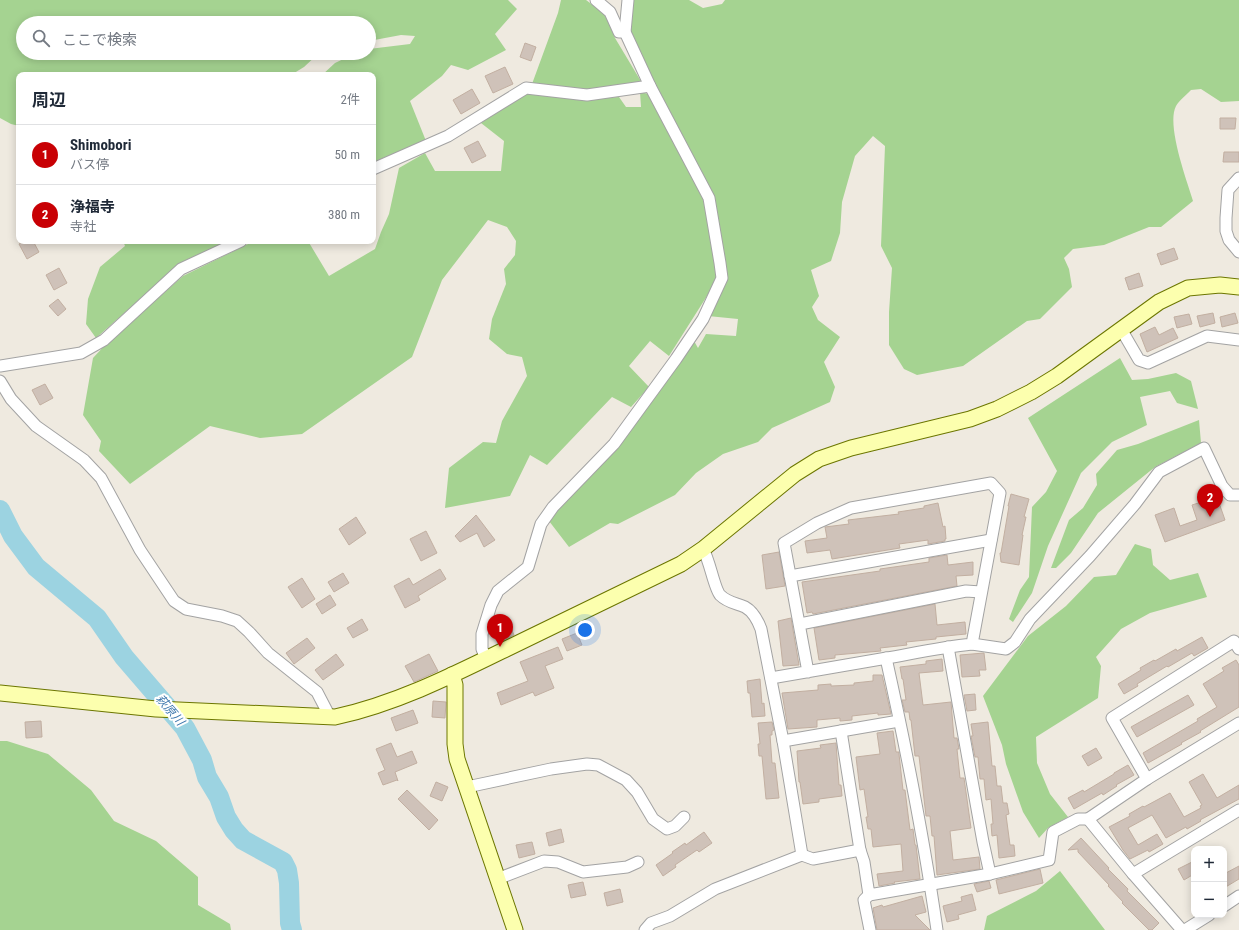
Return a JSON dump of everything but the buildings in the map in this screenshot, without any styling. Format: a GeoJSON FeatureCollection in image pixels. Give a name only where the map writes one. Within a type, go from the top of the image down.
{"type":"FeatureCollection","features":[{"type":"Feature","properties":{"kind":"street"},"geometry":{"type":"LineString","coordinates":[[596,0],[610,12],[619,32],[625,32]]}},
{"type":"Feature","properties":{"kind":"street"},"geometry":{"type":"LineString","coordinates":[[486,659],[482,649],[482,634],[491,605],[498,591],[528,566],[541,524],[553,506],[614,444],[703,319],[722,278],[709,198],[650,86],[625,32],[628,0]]}},
{"type":"Feature","properties":{"kind":"street"},"geometry":{"type":"LineString","coordinates":[[376,168],[448,136],[526,88],[587,95],[650,86]]}},
{"type":"Feature","properties":{"kind":"street"},"geometry":{"type":"LineString","coordinates":[[1239,178],[1228,190],[1226,218],[1226,231],[1229,240],[1239,252]]}},
{"type":"Feature","properties":{"kind":"street"},"geometry":{"type":"LineString","coordinates":[[0,366],[81,353],[87,350],[104,340],[181,269],[235,244]]}},
{"type":"Feature","properties":{"kind":"street"},"geometry":{"type":"LineString","coordinates":[[0,693],[156,708],[330,717],[363,710],[387,702],[452,675],[681,564],[703,549],[795,474],[819,459],[851,448],[970,419],[997,409],[1032,392],[1057,376],[1158,302],[1188,288],[1220,285],[1239,287]]}},
{"type":"Feature","properties":{"kind":"street"},"geometry":{"type":"LineString","coordinates":[[1121,329],[1139,360],[1148,363],[1207,336],[1239,340]]}},
{"type":"Feature","properties":{"kind":"street"},"geometry":{"type":"LineString","coordinates":[[0,381],[11,399],[36,426],[84,460],[102,478],[140,550],[174,601],[186,609],[222,616],[237,621],[268,653],[317,692],[330,717]]}},
{"type":"Feature","properties":{"kind":"street"},"geometry":{"type":"LineString","coordinates":[[771,678],[972,644],[1006,650],[1015,642],[1030,619],[1090,556],[1135,504],[1159,472],[1204,448],[1222,486],[1230,496],[1239,496]]}},
{"type":"Feature","properties":{"kind":"street"},"geometry":{"type":"LineString","coordinates":[[808,672],[784,543],[817,523],[851,508],[991,483],[1000,493],[972,644]]}},
{"type":"Feature","properties":{"kind":"street"},"geometry":{"type":"LineString","coordinates":[[790,576],[991,540]]}},
{"type":"Feature","properties":{"kind":"street"},"geometry":{"type":"LineString","coordinates":[[703,549],[707,555],[719,594],[728,602],[746,608],[757,618],[761,629],[783,741],[802,854]]}},
{"type":"Feature","properties":{"kind":"street"},"geometry":{"type":"LineString","coordinates":[[800,624],[966,591],[981,592]]}},
{"type":"Feature","properties":{"kind":"street"},"geometry":{"type":"LineString","coordinates":[[1147,779],[1112,718],[1234,641],[1239,649]]}},
{"type":"Feature","properties":{"kind":"street"},"geometry":{"type":"LineString","coordinates":[[948,647],[990,874]]}},
{"type":"Feature","properties":{"kind":"street"},"geometry":{"type":"LineString","coordinates":[[886,658],[900,721],[937,930]]}},
{"type":"Feature","properties":{"kind":"street"},"geometry":{"type":"LineString","coordinates":[[452,675],[456,685],[455,744],[457,759],[515,930]]}},
{"type":"Feature","properties":{"kind":"street"},"geometry":{"type":"LineString","coordinates":[[783,741],[900,721]]}},
{"type":"Feature","properties":{"kind":"street"},"geometry":{"type":"LineString","coordinates":[[870,930],[864,900],[869,895],[990,874],[1049,860],[1053,832],[1078,819],[1088,819],[1147,779],[1239,723]]}},
{"type":"Feature","properties":{"kind":"street"},"geometry":{"type":"LineString","coordinates":[[841,731],[860,850],[864,862],[869,895]]}},
{"type":"Feature","properties":{"kind":"street"},"geometry":{"type":"LineString","coordinates":[[466,787],[551,769],[598,764],[626,780],[637,792],[653,820],[667,829],[675,826],[684,817]]}},
{"type":"Feature","properties":{"kind":"street"},"geometry":{"type":"LineString","coordinates":[[1133,874],[1239,810]]}},
{"type":"Feature","properties":{"kind":"street"},"geometry":{"type":"LineString","coordinates":[[1088,819],[1133,874],[1183,930],[1204,918]]}},
{"type":"Feature","properties":{"kind":"street"},"geometry":{"type":"LineString","coordinates":[[645,930],[651,923],[670,916],[715,889],[791,858],[802,854],[813,859],[860,850]]}},
{"type":"Feature","properties":{"kind":"street"},"geometry":{"type":"LineString","coordinates":[[497,879],[544,861],[558,862],[583,872],[627,868],[638,862]]}},
{"type":"Feature","properties":{"kind":"street"},"geometry":{"type":"LineString","coordinates":[[1227,904],[1239,896]]}},
{"type":"Feature","properties":{"kind":"green space"},"geometry":{"type":"Polygon","coordinates":[[[0,0],[508,0],[517,9],[495,34],[506,50],[468,70],[451,65],[442,76],[410,101],[426,141],[376,161],[376,72],[325,72],[335,63],[341,60],[376,60],[376,48],[410,44],[415,36],[401,35],[376,40],[376,16],[16,16],[16,60],[312,60],[296,72],[16,72],[16,125],[0,118],[0,0]]]}},
{"type":"Feature","properties":{"kind":"green space"},"geometry":{"type":"Polygon","coordinates":[[[561,0],[586,0],[605,14],[615,38],[642,83],[587,90],[532,84],[558,13],[561,0]]]}},
{"type":"Feature","properties":{"kind":"green space"},"geometry":{"type":"Polygon","coordinates":[[[632,0],[689,0],[703,8],[722,4],[725,0],[1239,0],[1239,101],[1221,102],[1201,89],[1191,90],[1176,106],[1174,115],[1175,139],[1193,201],[1161,227],[1149,227],[1104,245],[1073,249],[1064,258],[1069,269],[1072,287],[1040,319],[1027,321],[963,366],[917,375],[904,369],[889,345],[889,312],[892,268],[881,246],[885,146],[873,136],[855,156],[842,202],[840,233],[831,261],[811,270],[819,296],[812,307],[818,320],[840,337],[824,362],[835,387],[830,402],[772,428],[758,442],[723,454],[696,473],[675,495],[618,524],[610,523],[569,547],[549,521],[560,505],[694,341],[698,348],[706,334],[736,336],[738,319],[708,316],[726,279],[714,197],[629,34],[632,0]]]}},
{"type":"Feature","properties":{"kind":"green space"},"geometry":{"type":"Polygon","coordinates":[[[526,91],[588,99],[619,97],[626,107],[641,107],[640,92],[653,95],[706,200],[719,277],[669,356],[650,341],[629,366],[649,387],[631,407],[612,397],[547,465],[530,455],[510,496],[445,508],[449,468],[483,442],[496,443],[502,421],[527,376],[522,357],[507,354],[489,339],[492,319],[506,284],[504,269],[515,255],[516,241],[507,227],[488,220],[442,280],[412,357],[302,434],[260,438],[210,426],[130,484],[99,451],[101,441],[83,415],[93,358],[107,343],[183,276],[248,244],[310,244],[329,276],[375,249],[389,214],[399,168],[425,153],[435,171],[501,171],[504,141],[481,123],[526,91]]]}},
{"type":"Feature","properties":{"kind":"green space"},"geometry":{"type":"Polygon","coordinates":[[[124,244],[222,244],[180,264],[96,338],[86,324],[88,299],[100,267],[125,246],[124,244]]]}},
{"type":"Feature","properties":{"kind":"green space"},"geometry":{"type":"Polygon","coordinates":[[[1120,358],[1132,380],[1148,379],[1176,373],[1191,381],[1198,409],[1177,403],[1170,391],[1140,397],[1147,425],[1112,442],[1081,473],[1048,546],[1032,593],[1013,622],[1009,619],[1020,590],[1029,577],[1032,507],[1046,492],[1057,471],[1028,418],[1120,358]]]}},
{"type":"Feature","properties":{"kind":"green space"},"geometry":{"type":"Polygon","coordinates":[[[1199,420],[1201,443],[1155,467],[1098,513],[1071,553],[1056,568],[1051,568],[1069,520],[1083,508],[1097,485],[1096,474],[1117,450],[1138,444],[1199,420]]]}},
{"type":"Feature","properties":{"kind":"green space"},"geometry":{"type":"Polygon","coordinates":[[[1135,544],[1151,549],[1153,565],[1170,580],[1198,573],[1207,597],[1150,613],[1121,629],[1096,657],[1101,666],[1098,698],[1036,737],[1037,763],[1050,794],[1068,817],[1048,828],[1039,838],[1023,812],[1006,764],[1002,745],[983,696],[1028,636],[1066,606],[1094,577],[1116,575],[1135,544]]]}},
{"type":"Feature","properties":{"kind":"green space"},"geometry":{"type":"Polygon","coordinates":[[[0,741],[7,741],[48,754],[91,790],[114,821],[156,841],[198,877],[198,905],[230,924],[231,930],[0,930],[0,741]]]}},
{"type":"Feature","properties":{"kind":"green space"},"geometry":{"type":"Polygon","coordinates":[[[1060,871],[1105,930],[984,930],[987,916],[1036,891],[1060,871]]]}},
{"type":"Feature","properties":{"kind":"waterway","name":"萩原川"},"geometry":{"type":"LineString","coordinates":[[0,510],[13,536],[36,567],[97,618],[124,657],[185,728],[202,760],[207,777],[219,797],[226,817],[234,830],[243,840],[283,862],[287,870],[289,883],[290,923],[292,930]]}},
{"type":"Feature","properties":{"kind":"place","name":"浄福寺"},"geometry":{"type":"Point","coordinates":[1210,517]}},
{"type":"Feature","properties":{"kind":"place","name":"Shimobori"},"geometry":{"type":"Point","coordinates":[500,647]}}]}
